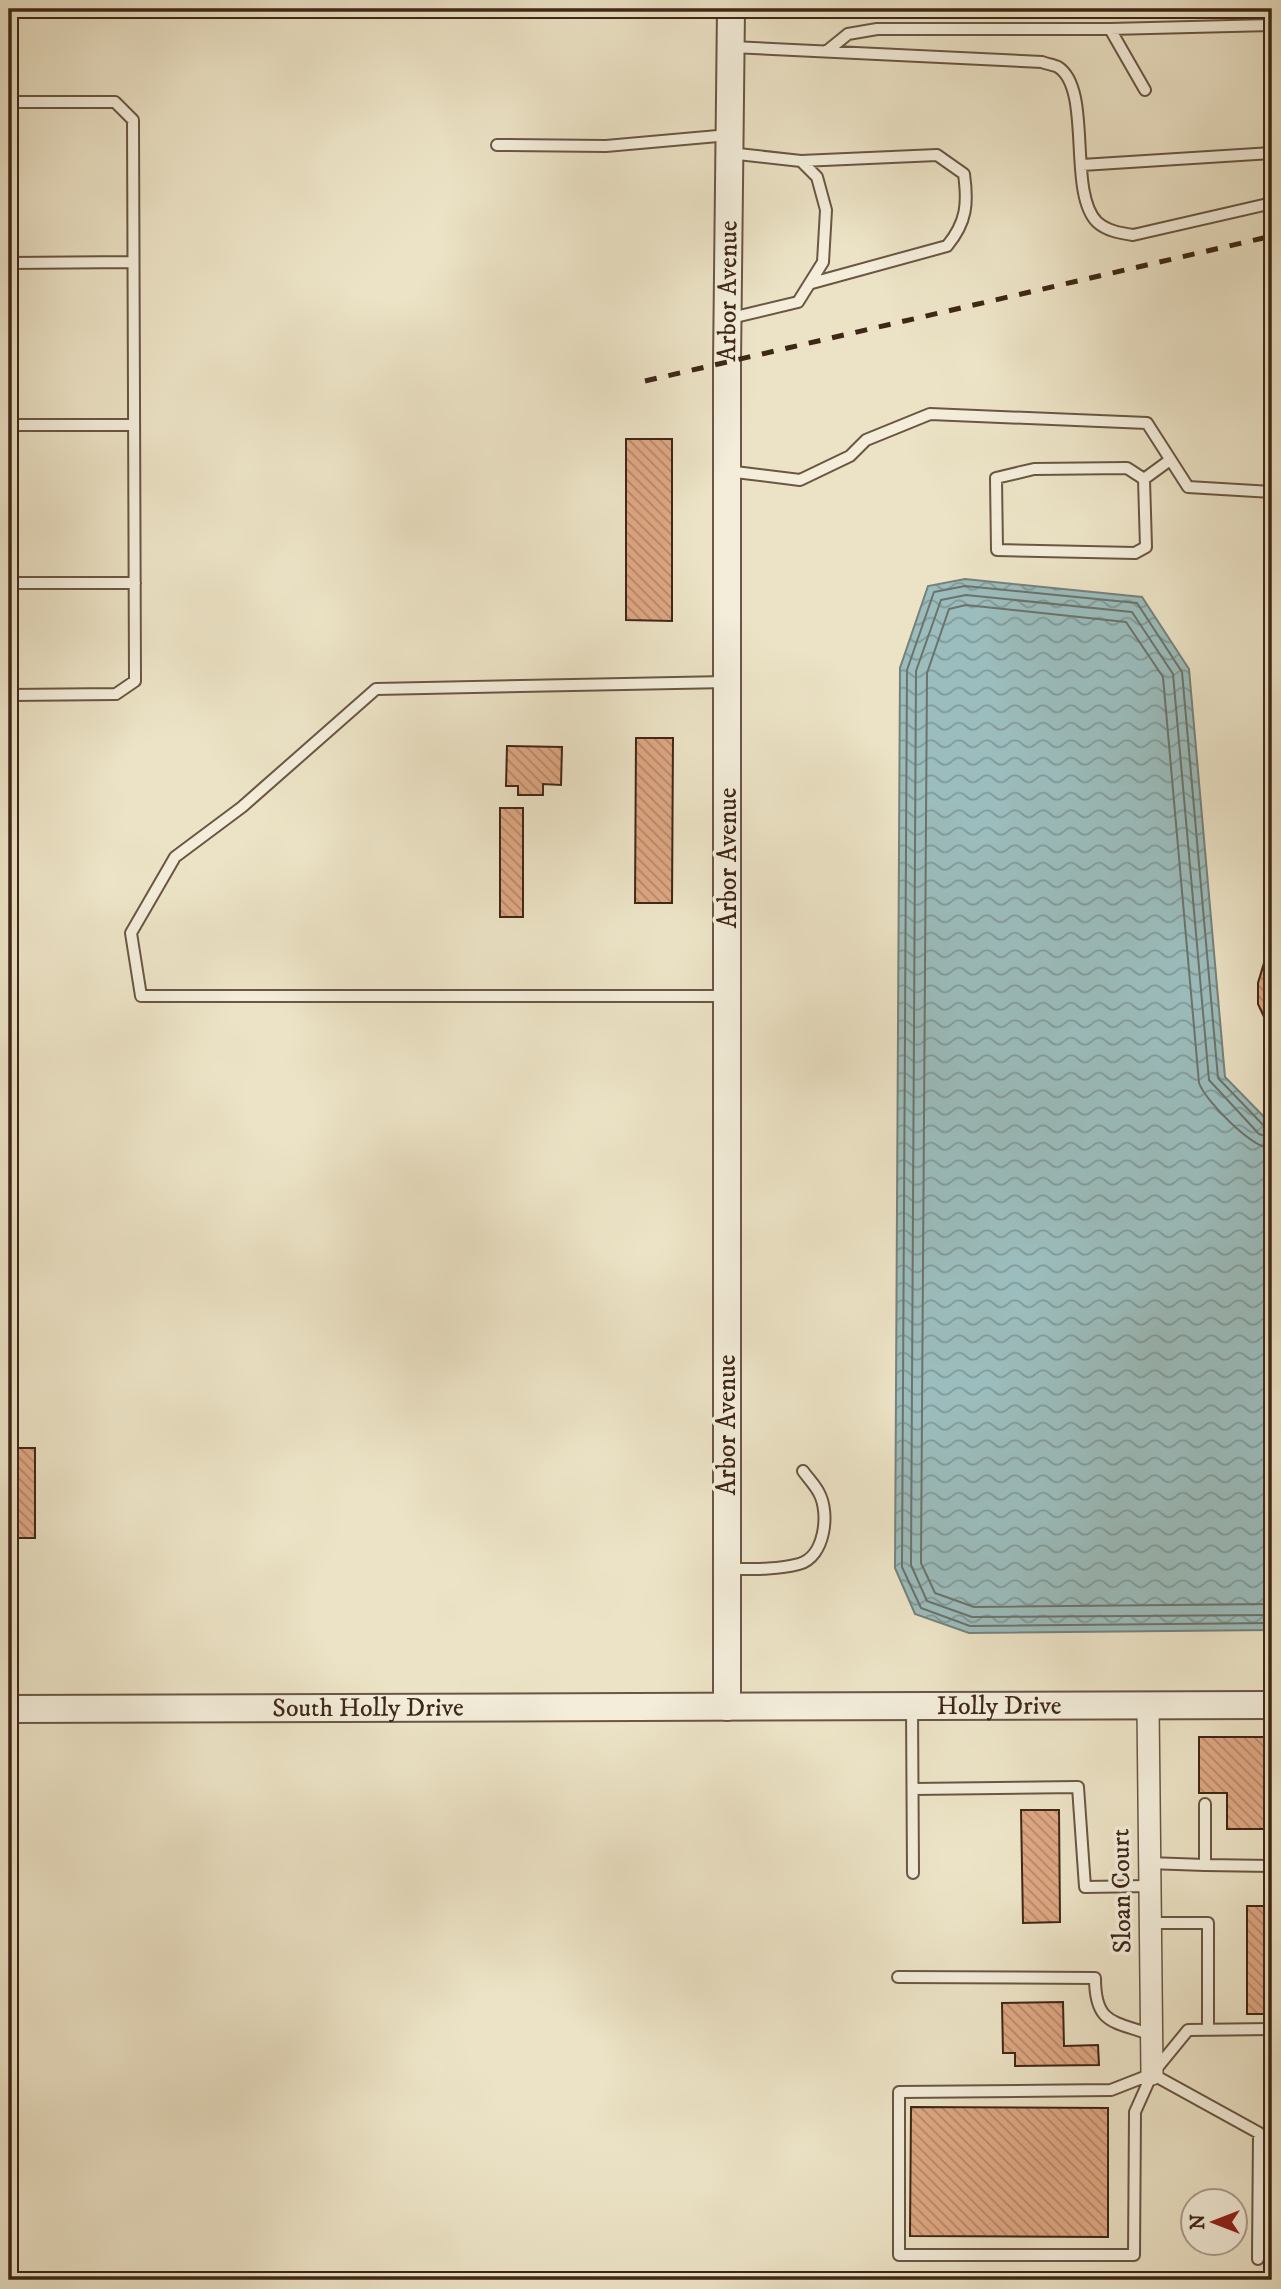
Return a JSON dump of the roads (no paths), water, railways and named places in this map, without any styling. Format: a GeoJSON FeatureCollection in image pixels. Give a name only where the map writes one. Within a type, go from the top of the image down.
{"type":"FeatureCollection","features":[{"type":"Feature","properties":{"kind":"street","name":"Arbor Avenue"},"geometry":{"type":"LineString","coordinates":[[727,1707],[727,319],[731,9]]}},
{"type":"Feature","properties":{"kind":"street","name":"Holly Drive"},"geometry":{"type":"LineString","coordinates":[[727,1707],[1272,1705]]}},
{"type":"Feature","properties":{"kind":"street","name":"Sloan Court"},"geometry":{"type":"LineString","coordinates":[[1148,1706],[1152,2074]]}},
{"type":"Feature","properties":{"kind":"street","name":"South Holly Drive"},"geometry":{"type":"LineString","coordinates":[[9,1709],[727,1707]]}},
{"type":"Feature","properties":{"kind":"lane"},"geometry":{"type":"LineString","coordinates":[[827,51],[848,34],[877,29],[1110,29],[1272,25]]}},
{"type":"Feature","properties":{"kind":"lane"},"geometry":{"type":"LineString","coordinates":[[1110,29],[1145,90]]}},
{"type":"Feature","properties":{"kind":"lane"},"geometry":{"type":"LineString","coordinates":[[730,47],[1042,62],[1059,68],[1073,88],[1086,204],[1097,222],[1114,232],[1133,234],[1272,204]]}},
{"type":"Feature","properties":{"kind":"lane"},"geometry":{"type":"LineString","coordinates":[[9,102],[115,102],[133,120],[135,583],[135,681],[116,694],[9,695]]}},
{"type":"Feature","properties":{"kind":"lane"},"geometry":{"type":"LineString","coordinates":[[497,145],[606,146],[699,135],[801,161],[937,155],[964,174],[968,206],[960,232],[947,246],[812,283]]}},
{"type":"Feature","properties":{"kind":"lane"},"geometry":{"type":"LineString","coordinates":[[1082,165],[1272,153]]}},
{"type":"Feature","properties":{"kind":"lane"},"geometry":{"type":"LineString","coordinates":[[727,319],[798,302],[823,262],[826,210],[817,177],[801,161]]}},
{"type":"Feature","properties":{"kind":"lane"},"geometry":{"type":"LineString","coordinates":[[9,262],[133,262]]}},
{"type":"Feature","properties":{"kind":"lane"},"geometry":{"type":"LineString","coordinates":[[727,471],[800,480],[850,456],[866,440],[930,414],[1147,424],[1188,487],[1272,492]]}},
{"type":"Feature","properties":{"kind":"lane"},"geometry":{"type":"LineString","coordinates":[[9,425],[134,425]]}},
{"type":"Feature","properties":{"kind":"lane"},"geometry":{"type":"LineString","coordinates":[[1144,479],[1170,460]]}},
{"type":"Feature","properties":{"kind":"lane"},"geometry":{"type":"LineString","coordinates":[[1127,468],[1144,479],[1146,547],[1135,553],[997,550],[996,478],[1034,469],[1127,468]]}},
{"type":"Feature","properties":{"kind":"lane"},"geometry":{"type":"LineString","coordinates":[[9,583],[135,583]]}},
{"type":"Feature","properties":{"kind":"lane"},"geometry":{"type":"LineString","coordinates":[[727,681],[376,689],[242,807],[175,857],[131,933],[141,996],[728,996]]}},
{"type":"Feature","properties":{"kind":"lane"},"geometry":{"type":"LineString","coordinates":[[727,1569],[769,1569],[802,1563],[820,1545],[825,1522],[820,1494],[803,1471]]}},
{"type":"Feature","properties":{"kind":"lane"},"geometry":{"type":"LineString","coordinates":[[912,1706],[913,1872]]}},
{"type":"Feature","properties":{"kind":"lane"},"geometry":{"type":"LineString","coordinates":[[913,1789],[1078,1787],[1085,1887],[1150,1886]]}},
{"type":"Feature","properties":{"kind":"lane"},"geometry":{"type":"LineString","coordinates":[[1205,1804],[1205,1865]]}},
{"type":"Feature","properties":{"kind":"lane"},"geometry":{"type":"LineString","coordinates":[[1148,1863],[1272,1866]]}},
{"type":"Feature","properties":{"kind":"lane"},"geometry":{"type":"LineString","coordinates":[[1151,1923],[1208,1923],[1208,2030]]}},
{"type":"Feature","properties":{"kind":"lane"},"geometry":{"type":"LineString","coordinates":[[898,1977],[1095,1978],[1095,2003],[1106,2018],[1152,2035]]}},
{"type":"Feature","properties":{"kind":"lane"},"geometry":{"type":"LineString","coordinates":[[1152,2074],[1111,2090],[899,2091],[898,2255],[1134,2255],[1135,2112],[1152,2074],[1188,2030],[1272,2029]]}},
{"type":"Feature","properties":{"kind":"lane"},"geometry":{"type":"LineString","coordinates":[[1152,2074],[1259,2133],[1258,2259]]}},
{"type":"Feature","properties":{"kind":"lane"},"geometry":{"type":"LineString","coordinates":[[1259,2154],[1272,2154]]}},
{"type":"Feature","properties":{"kind":"water"},"geometry":{"type":"Polygon","coordinates":[[[965,579],[1142,597],[1189,669],[1225,1077],[1272,1125],[1272,1630],[969,1633],[915,1614],[895,1568],[900,668],[928,586],[965,579]]]}},
{"type":"Feature","properties":{"kind":"railway"},"geometry":{"type":"LineString","coordinates":[[645,381],[1272,236]]}}]}
